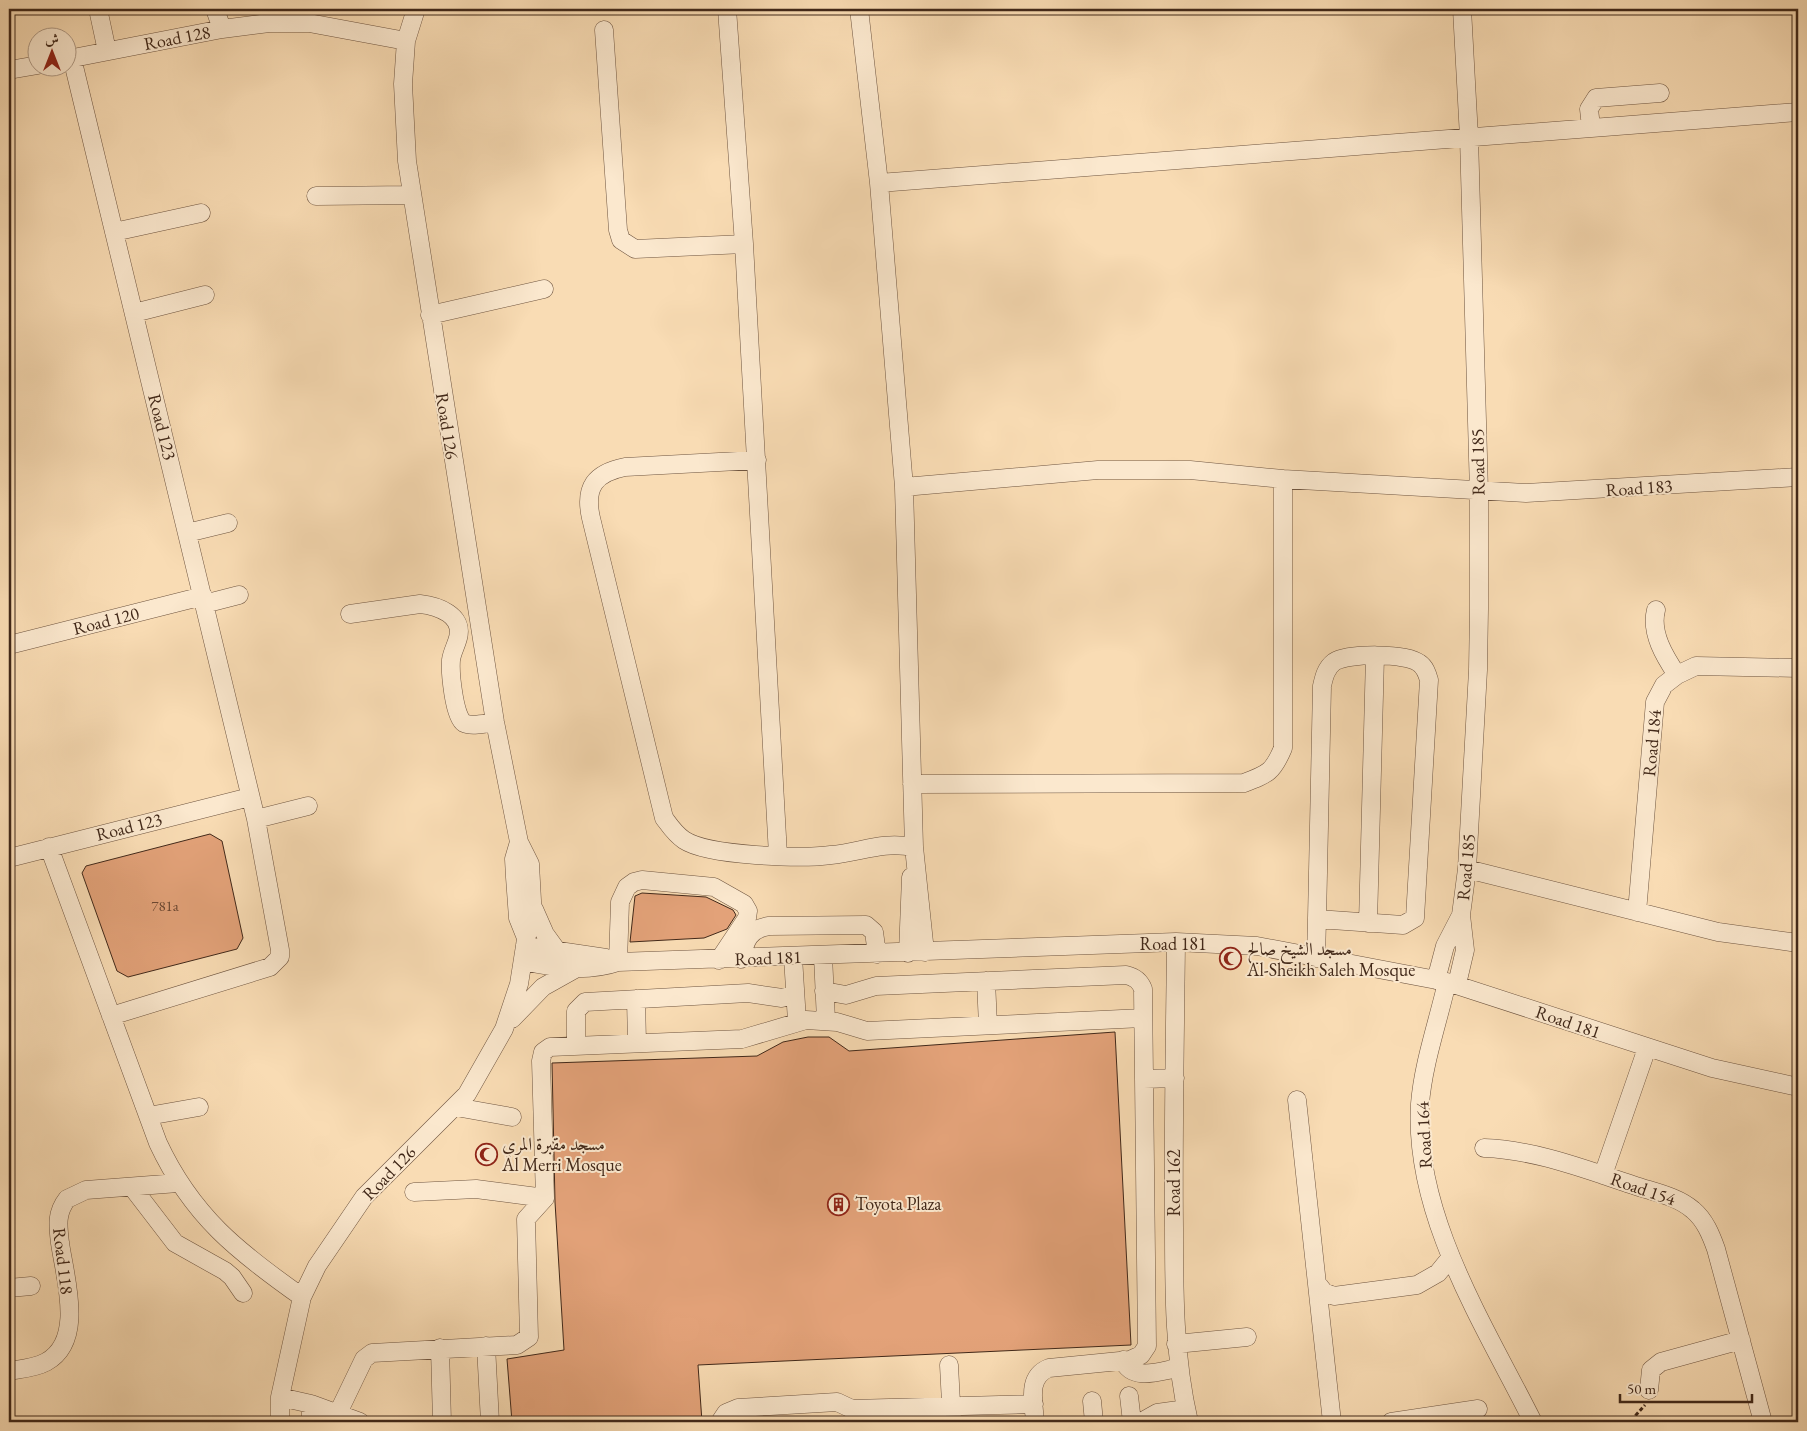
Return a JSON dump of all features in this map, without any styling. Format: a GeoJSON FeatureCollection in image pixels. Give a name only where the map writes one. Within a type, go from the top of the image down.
{"type":"FeatureCollection","features":[{"type":"Feature","properties":{"kind":"street"},"geometry":{"type":"LineString","coordinates":[[98,9],[107,51]]}},
{"type":"Feature","properties":{"kind":"street"},"geometry":{"type":"LineString","coordinates":[[215,9],[222,29]]}},
{"type":"Feature","properties":{"kind":"street","name":"Road 126"},"geometry":{"type":"LineString","coordinates":[[280,1422],[280,1397],[302,1297],[329,1246],[364,1197],[412,1147],[456,1107],[474,1086],[504,1029],[519,984],[525,948],[531,927],[533,906],[530,864],[519,842],[495,722],[407,161],[403,84],[406,41],[416,9]]}},
{"type":"Feature","properties":{"kind":"street"},"geometry":{"type":"LineString","coordinates":[[727,9],[744,244],[778,855]]}},
{"type":"Feature","properties":{"kind":"street"},"geometry":{"type":"LineString","coordinates":[[859,9],[879,184],[904,487],[914,846],[908,914],[916,952]]}},
{"type":"Feature","properties":{"kind":"street","name":"Road 185"},"geometry":{"type":"LineString","coordinates":[[1447,982],[1445,946],[1461,915],[1467,870],[1478,670],[1479,492],[1469,137],[1462,9]]}},
{"type":"Feature","properties":{"kind":"street","name":"Road 128"},"geometry":{"type":"LineString","coordinates":[[78,56],[222,29],[269,23],[309,23],[406,41]]}},
{"type":"Feature","properties":{"kind":"street"},"geometry":{"type":"LineString","coordinates":[[604,30],[618,230],[621,240],[636,249],[744,244]]}},
{"type":"Feature","properties":{"kind":"street"},"geometry":{"type":"LineString","coordinates":[[9,70],[28,67]]}},
{"type":"Feature","properties":{"kind":"street","name":"Road 123"},"geometry":{"type":"LineString","coordinates":[[75,78],[134,312],[256,819],[280,950],[280,958],[270,967],[111,1016]]}},
{"type":"Feature","properties":{"kind":"street"},"geometry":{"type":"LineString","coordinates":[[1590,127],[1590,104],[1596,98],[1660,93]]}},
{"type":"Feature","properties":{"kind":"street"},"geometry":{"type":"LineString","coordinates":[[879,184],[1798,112]]}},
{"type":"Feature","properties":{"kind":"street"},"geometry":{"type":"LineString","coordinates":[[316,196],[412,195]]}},
{"type":"Feature","properties":{"kind":"street"},"geometry":{"type":"LineString","coordinates":[[114,232],[200,213]]}},
{"type":"Feature","properties":{"kind":"street"},"geometry":{"type":"LineString","coordinates":[[430,316],[544,289]]}},
{"type":"Feature","properties":{"kind":"street"},"geometry":{"type":"LineString","coordinates":[[134,312],[205,295]]}},
{"type":"Feature","properties":{"kind":"street"},"geometry":{"type":"LineString","coordinates":[[757,460],[611,470],[598,478],[590,490],[588,504],[664,818],[673,831],[685,841],[718,851],[818,856],[879,845],[914,846]]}},
{"type":"Feature","properties":{"kind":"street","name":"Road 183"},"geometry":{"type":"LineString","coordinates":[[904,487],[1098,470],[1190,470],[1283,479],[1479,492],[1574,492],[1798,477]]}},
{"type":"Feature","properties":{"kind":"street"},"geometry":{"type":"LineString","coordinates":[[912,784],[1244,783],[1264,776],[1275,767],[1283,748],[1283,479]]}},
{"type":"Feature","properties":{"kind":"street"},"geometry":{"type":"LineString","coordinates":[[187,534],[228,523]]}},
{"type":"Feature","properties":{"kind":"street","name":"Road 120"},"geometry":{"type":"LineString","coordinates":[[9,645],[204,600],[239,595]]}},
{"type":"Feature","properties":{"kind":"street"},"geometry":{"type":"LineString","coordinates":[[350,614],[420,604],[430,605],[449,614],[458,624],[459,631],[451,663],[457,714],[464,722],[469,724],[495,722]]}},
{"type":"Feature","properties":{"kind":"street"},"geometry":{"type":"LineString","coordinates":[[1656,610],[1654,621],[1656,633],[1664,655],[1677,675]]}},
{"type":"Feature","properties":{"kind":"street"},"geometry":{"type":"LineString","coordinates":[[1316,958],[1317,919],[1324,678],[1327,670],[1341,659],[1375,656],[1412,659],[1423,667],[1429,680],[1416,913],[1412,922],[1403,925],[1317,919]]}},
{"type":"Feature","properties":{"kind":"street"},"geometry":{"type":"LineString","coordinates":[[1368,923],[1375,656]]}},
{"type":"Feature","properties":{"kind":"street","name":"Road 184"},"geometry":{"type":"LineString","coordinates":[[1637,912],[1655,702],[1664,685],[1677,675],[1696,666],[1798,668]]}},
{"type":"Feature","properties":{"kind":"street","name":"Road 123"},"geometry":{"type":"LineString","coordinates":[[9,858],[250,797]]}},
{"type":"Feature","properties":{"kind":"street"},"geometry":{"type":"LineString","coordinates":[[256,819],[308,806]]}},
{"type":"Feature","properties":{"kind":"street","name":"Road 126"},"geometry":{"type":"LineString","coordinates":[[519,842],[514,859],[515,877],[518,918],[525,948]]}},
{"type":"Feature","properties":{"kind":"street"},"geometry":{"type":"LineString","coordinates":[[49,847],[158,1143],[178,1182],[205,1218],[220,1234],[302,1297]]}},
{"type":"Feature","properties":{"kind":"street"},"geometry":{"type":"LineString","coordinates":[[1467,870],[1718,932],[1798,943]]}},
{"type":"Feature","properties":{"kind":"street"},"geometry":{"type":"LineString","coordinates":[[618,962],[620,902],[627,887],[642,880],[714,887],[744,904],[748,910],[747,918],[719,960]]}},
{"type":"Feature","properties":{"kind":"street"},"geometry":{"type":"LineString","coordinates":[[533,906],[546,934],[558,952]]}},
{"type":"Feature","properties":{"kind":"street"},"geometry":{"type":"LineString","coordinates":[[741,959],[747,938],[760,928],[769,926],[866,925],[874,932],[877,954]]}},
{"type":"Feature","properties":{"kind":"street","name":"Road 181"},"geometry":{"type":"LineString","coordinates":[[525,948],[596,956],[618,962],[719,960],[1176,942],[1257,946],[1447,982],[1712,1068],[1798,1087]]}},
{"type":"Feature","properties":{"kind":"street","name":"Road 162"},"geometry":{"type":"LineString","coordinates":[[1176,942],[1173,1208],[1176,1344],[1178,1368],[1188,1416]]}},
{"type":"Feature","properties":{"kind":"street","name":"Road 181"},"geometry":{"type":"LineString","coordinates":[[525,948],[578,967],[607,966],[618,962]]}},
{"type":"Feature","properties":{"kind":"street"},"geometry":{"type":"LineString","coordinates":[[823,956],[826,1020]]}},
{"type":"Feature","properties":{"kind":"street"},"geometry":{"type":"LineString","coordinates":[[793,957],[797,1021]]}},
{"type":"Feature","properties":{"kind":"street"},"geometry":{"type":"LineString","coordinates":[[504,1029],[538,991],[554,979],[578,967]]}},
{"type":"Feature","properties":{"kind":"street"},"geometry":{"type":"LineString","coordinates":[[824,991],[846,995],[876,986],[1132,976],[1141,984],[1143,990],[1147,1346],[1141,1355],[1123,1360],[1042,1371],[1034,1382],[1036,1422]]}},
{"type":"Feature","properties":{"kind":"street"},"geometry":{"type":"LineString","coordinates":[[986,981],[988,1025]]}},
{"type":"Feature","properties":{"kind":"street","name":"Road 164"},"geometry":{"type":"LineString","coordinates":[[1447,982],[1424,1078],[1420,1116],[1427,1182],[1435,1216],[1450,1257],[1533,1422]]}},
{"type":"Feature","properties":{"kind":"street"},"geometry":{"type":"LineString","coordinates":[[576,1046],[575,1016],[581,1004],[585,1002],[748,993],[782,998],[795,994]]}},
{"type":"Feature","properties":{"kind":"street"},"geometry":{"type":"LineString","coordinates":[[636,999],[637,1043]]}},
{"type":"Feature","properties":{"kind":"street"},"geometry":{"type":"LineString","coordinates":[[338,1413],[364,1359],[372,1353],[522,1344],[529,1337],[526,1219],[545,1198],[541,1057],[550,1047],[742,1039],[757,1036],[797,1021],[826,1020],[867,1031],[1143,1018]]}},
{"type":"Feature","properties":{"kind":"street"},"geometry":{"type":"LineString","coordinates":[[1603,1175],[1647,1048]]}},
{"type":"Feature","properties":{"kind":"street"},"geometry":{"type":"LineString","coordinates":[[1144,1079],[1175,1078]]}},
{"type":"Feature","properties":{"kind":"street"},"geometry":{"type":"LineString","coordinates":[[1297,1100],[1332,1422]]}},
{"type":"Feature","properties":{"kind":"street"},"geometry":{"type":"LineString","coordinates":[[148,1116],[200,1106]]}},
{"type":"Feature","properties":{"kind":"street"},"geometry":{"type":"LineString","coordinates":[[456,1107],[512,1117]]}},
{"type":"Feature","properties":{"kind":"street","name":"Road 154"},"geometry":{"type":"LineString","coordinates":[[1484,1148],[1532,1154],[1603,1175],[1679,1201],[1694,1210],[1701,1219],[1716,1249],[1763,1422]]}},
{"type":"Feature","properties":{"kind":"street","name":"Road 118"},"geometry":{"type":"LineString","coordinates":[[9,1371],[47,1362],[60,1350],[68,1335],[70,1318],[58,1226],[59,1212],[62,1205],[79,1192],[178,1182]]}},
{"type":"Feature","properties":{"kind":"street"},"geometry":{"type":"LineString","coordinates":[[132,1187],[175,1243],[225,1271],[243,1292]]}},
{"type":"Feature","properties":{"kind":"street"},"geometry":{"type":"LineString","coordinates":[[414,1192],[482,1190],[545,1198]]}},
{"type":"Feature","properties":{"kind":"street"},"geometry":{"type":"LineString","coordinates":[[1317,1283],[1324,1292],[1334,1296],[1417,1285],[1438,1273],[1450,1257]]}},
{"type":"Feature","properties":{"kind":"street"},"geometry":{"type":"LineString","coordinates":[[9,1288],[31,1286]]}},
{"type":"Feature","properties":{"kind":"street"},"geometry":{"type":"LineString","coordinates":[[1176,1344],[1247,1336]]}},
{"type":"Feature","properties":{"kind":"street"},"geometry":{"type":"LineString","coordinates":[[1649,1390],[1649,1375],[1656,1365],[1741,1340]]}},
{"type":"Feature","properties":{"kind":"street"},"geometry":{"type":"LineString","coordinates":[[486,1346],[490,1422]]}},
{"type":"Feature","properties":{"kind":"street"},"geometry":{"type":"LineString","coordinates":[[440,1348],[442,1422]]}},
{"type":"Feature","properties":{"kind":"street"},"geometry":{"type":"LineString","coordinates":[[1123,1360],[1126,1367],[1136,1374],[1178,1368]]}},
{"type":"Feature","properties":{"kind":"street"},"geometry":{"type":"LineString","coordinates":[[949,1365],[952,1414]]}},
{"type":"Feature","properties":{"kind":"street"},"geometry":{"type":"LineString","coordinates":[[1129,1396],[1132,1422]]}},
{"type":"Feature","properties":{"kind":"street"},"geometry":{"type":"LineString","coordinates":[[280,1397],[311,1404],[360,1422]]}},
{"type":"Feature","properties":{"kind":"street"},"geometry":{"type":"LineString","coordinates":[[1092,1400],[1094,1422]]}},
{"type":"Feature","properties":{"kind":"street"},"geometry":{"type":"LineString","coordinates":[[720,1422],[726,1412],[738,1408],[837,1402],[854,1416],[952,1414],[1034,1404]]}},
{"type":"Feature","properties":{"kind":"street"},"geometry":{"type":"LineString","coordinates":[[311,1404],[311,1422]]}},
{"type":"Feature","properties":{"kind":"street"},"geometry":{"type":"LineString","coordinates":[[1391,1422],[1478,1409]]}},
{"type":"Feature","properties":{"kind":"street"},"geometry":{"type":"LineString","coordinates":[[1140,1422],[1158,1413],[1188,1416]]}},
{"type":"Feature","properties":{"kind":"building"},"geometry":{"type":"Polygon","coordinates":[[[210,834],[222,841],[243,938],[237,949],[128,977],[117,971],[82,873],[86,866],[210,834]]]}},
{"type":"Feature","properties":{"kind":"building"},"geometry":{"type":"Polygon","coordinates":[[[642,893],[706,897],[733,910],[736,915],[727,929],[704,938],[630,942],[635,896],[642,893]]]}},
{"type":"Feature","properties":{"kind":"building","name":"Toyota Plaza"},"geometry":{"type":"Polygon","coordinates":[[[1115,1032],[1131,1345],[698,1365],[702,1422],[512,1422],[507,1359],[564,1350],[555,1202],[552,1063],[757,1056],[783,1042],[808,1037],[829,1037],[849,1051],[1115,1032]]]}},
{"type":"Feature","properties":{"kind":"place","name":"مسجد الشيخ صالح Al-Sheikh Saleh Mosque"},"geometry":{"type":"Point","coordinates":[1231,959]}},
{"type":"Feature","properties":{"kind":"place","name":"مسجد مقبرة المري Al Merri Mosque"},"geometry":{"type":"Point","coordinates":[486,1154]}},
{"type":"Feature","properties":{"kind":"place","name":"Toyota Plaza"},"geometry":{"type":"Point","coordinates":[839,1204]}}]}
